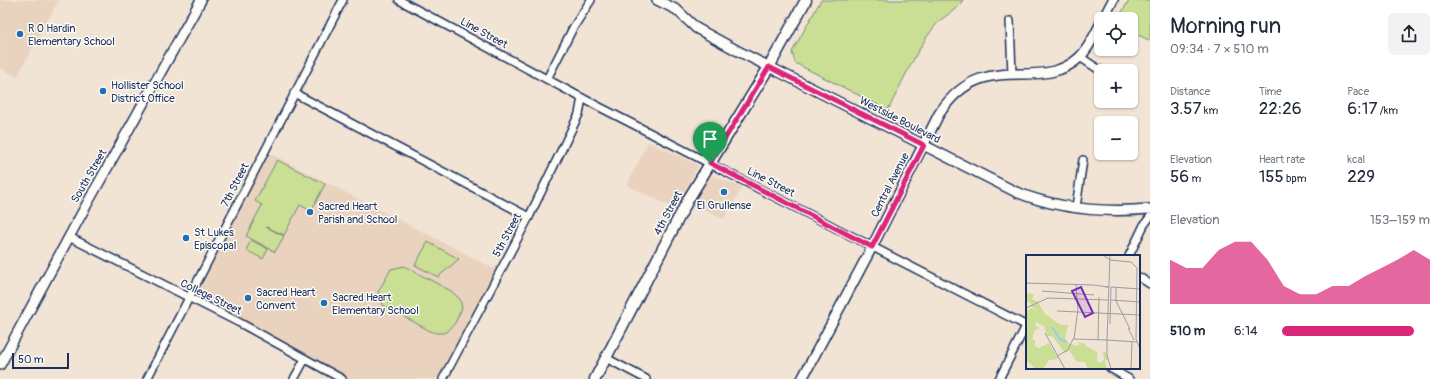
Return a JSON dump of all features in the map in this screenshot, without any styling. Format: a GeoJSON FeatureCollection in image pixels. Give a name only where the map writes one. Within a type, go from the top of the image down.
{"type":"FeatureCollection","features":[{"type":"Feature","properties":{"kind":"main road","name":"4th Street"},"geometry":{"type":"LineString","coordinates":[[595,379],[689,198],[769,67],[806,0]]}},
{"type":"Feature","properties":{"kind":"street","name":"South Street"},"geometry":{"type":"LineString","coordinates":[[0,365],[69,236],[201,0]]}},
{"type":"Feature","properties":{"kind":"street","name":"7th Street"},"geometry":{"type":"LineString","coordinates":[[147,379],[343,0]]}},
{"type":"Feature","properties":{"kind":"street","name":"Line Street"},"geometry":{"type":"LineString","coordinates":[[399,0],[582,98],[1026,325]]}},
{"type":"Feature","properties":{"kind":"street"},"geometry":{"type":"LineString","coordinates":[[547,79],[573,28],[591,0]]}},
{"type":"Feature","properties":{"kind":"street","name":"Westside Boulevard"},"geometry":{"type":"LineString","coordinates":[[657,0],[677,10],[696,28],[769,67],[1022,194],[1048,202],[1076,208],[1102,210],[1150,209]]}},
{"type":"Feature","properties":{"kind":"street"},"geometry":{"type":"LineString","coordinates":[[1107,12],[1113,0]]}},
{"type":"Feature","properties":{"kind":"street"},"geometry":{"type":"LineString","coordinates":[[1010,21],[1012,74]]}},
{"type":"Feature","properties":{"kind":"street","name":"Central Avenue"},"geometry":{"type":"LineString","coordinates":[[802,379],[872,247],[939,114],[947,102],[959,89],[982,78],[1052,71],[1066,66],[1080,57],[1094,36]]}},
{"type":"Feature","properties":{"kind":"street"},"geometry":{"type":"LineString","coordinates":[[1080,57],[1094,66]]}},
{"type":"Feature","properties":{"kind":"street"},"geometry":{"type":"LineString","coordinates":[[294,93],[529,217]]}},
{"type":"Feature","properties":{"kind":"street","name":"5th Street"},"geometry":{"type":"LineString","coordinates":[[443,379],[529,217],[579,114],[582,98]]}},
{"type":"Feature","properties":{"kind":"street"},"geometry":{"type":"LineString","coordinates":[[1076,208],[1083,160]]}},
{"type":"Feature","properties":{"kind":"street"},"geometry":{"type":"LineString","coordinates":[[1129,255],[1144,225],[1150,217]]}},
{"type":"Feature","properties":{"kind":"street","name":"College Street"},"geometry":{"type":"LineString","coordinates":[[69,236],[240,323],[342,379]]}},
{"type":"Feature","properties":{"kind":"street"},"geometry":{"type":"LineString","coordinates":[[1140,278],[1150,284]]}},
{"type":"Feature","properties":{"kind":"street"},"geometry":{"type":"LineString","coordinates":[[999,379],[1026,328]]}},
{"type":"Feature","properties":{"kind":"street"},"geometry":{"type":"LineString","coordinates":[[606,358],[646,379]]}},
{"type":"Feature","properties":{"kind":"street"},"geometry":{"type":"LineString","coordinates":[[294,379],[305,359]]}},
{"type":"Feature","properties":{"kind":"street"},"geometry":{"type":"LineString","coordinates":[[1112,369],[1129,379]]}},
{"type":"Feature","properties":{"kind":"shaded area","name":"R O Hardin Elementary School"},"geometry":{"type":"Polygon","coordinates":[[[0,0],[59,0],[17,77],[0,68],[0,0]]]}},
{"type":"Feature","properties":{"kind":"shaded area"},"geometry":{"type":"Polygon","coordinates":[[[648,142],[698,165],[676,209],[627,185],[648,142]]]}},
{"type":"Feature","properties":{"kind":"shaded area","name":"Sacred Heart Parish and School"},"geometry":{"type":"Polygon","coordinates":[[[267,152],[499,271],[440,379],[347,379],[192,298],[267,152]]]}},
{"type":"Feature","properties":{"kind":"shaded area"},"geometry":{"type":"Polygon","coordinates":[[[707,176],[717,177],[742,188],[724,219],[693,205],[707,176]]]}},
{"type":"Feature","properties":{"kind":"green space"},"geometry":{"type":"Polygon","coordinates":[[[821,0],[963,0],[957,8],[937,23],[927,37],[888,110],[795,63],[792,52],[821,0]]]}},
{"type":"Feature","properties":{"kind":"green space"},"geometry":{"type":"Polygon","coordinates":[[[1129,0],[1150,0],[1150,41],[1138,35],[1138,12],[1122,12],[1129,0]]]}},
{"type":"Feature","properties":{"kind":"green space"},"geometry":{"type":"Polygon","coordinates":[[[277,160],[325,184],[311,211],[300,205],[284,235],[266,227],[284,236],[275,252],[246,236],[262,205],[255,201],[277,160]]]}},
{"type":"Feature","properties":{"kind":"green space"},"geometry":{"type":"Polygon","coordinates":[[[251,240],[268,249],[263,259],[246,250],[251,240]]]}},
{"type":"Feature","properties":{"kind":"green space"},"geometry":{"type":"Polygon","coordinates":[[[428,242],[459,259],[438,277],[415,265],[428,242]]]}},
{"type":"Feature","properties":{"kind":"green space"},"geometry":{"type":"Polygon","coordinates":[[[404,266],[451,291],[460,299],[462,308],[455,323],[448,331],[436,333],[430,331],[383,305],[378,292],[391,269],[404,266]]]}},
{"type":"Feature","properties":{"kind":"place","name":"R O Hardin Elementary School"},"geometry":{"type":"Point","coordinates":[20,34]}},
{"type":"Feature","properties":{"kind":"place","name":"Hollister School District Office"},"geometry":{"type":"Point","coordinates":[103,91]}},
{"type":"Feature","properties":{"kind":"place","name":"El Grullense"},"geometry":{"type":"Point","coordinates":[724,192]}},
{"type":"Feature","properties":{"kind":"place","name":"Sacred Heart Parish and School"},"geometry":{"type":"Point","coordinates":[310,212]}},
{"type":"Feature","properties":{"kind":"place","name":"St Lukes Episcopal"},"geometry":{"type":"Point","coordinates":[186,238]}},
{"type":"Feature","properties":{"kind":"place","name":"Sacred Heart Convent"},"geometry":{"type":"Point","coordinates":[248,298]}},
{"type":"Feature","properties":{"kind":"place","name":"Sacred Heart Elementary School"},"geometry":{"type":"Point","coordinates":[324,303]}},
{"type":"Feature","properties":{"kind":"route"},"geometry":{"type":"LineString","coordinates":[[769,67],[924,145],[872,247],[710,163],[769,67]]}}]}
